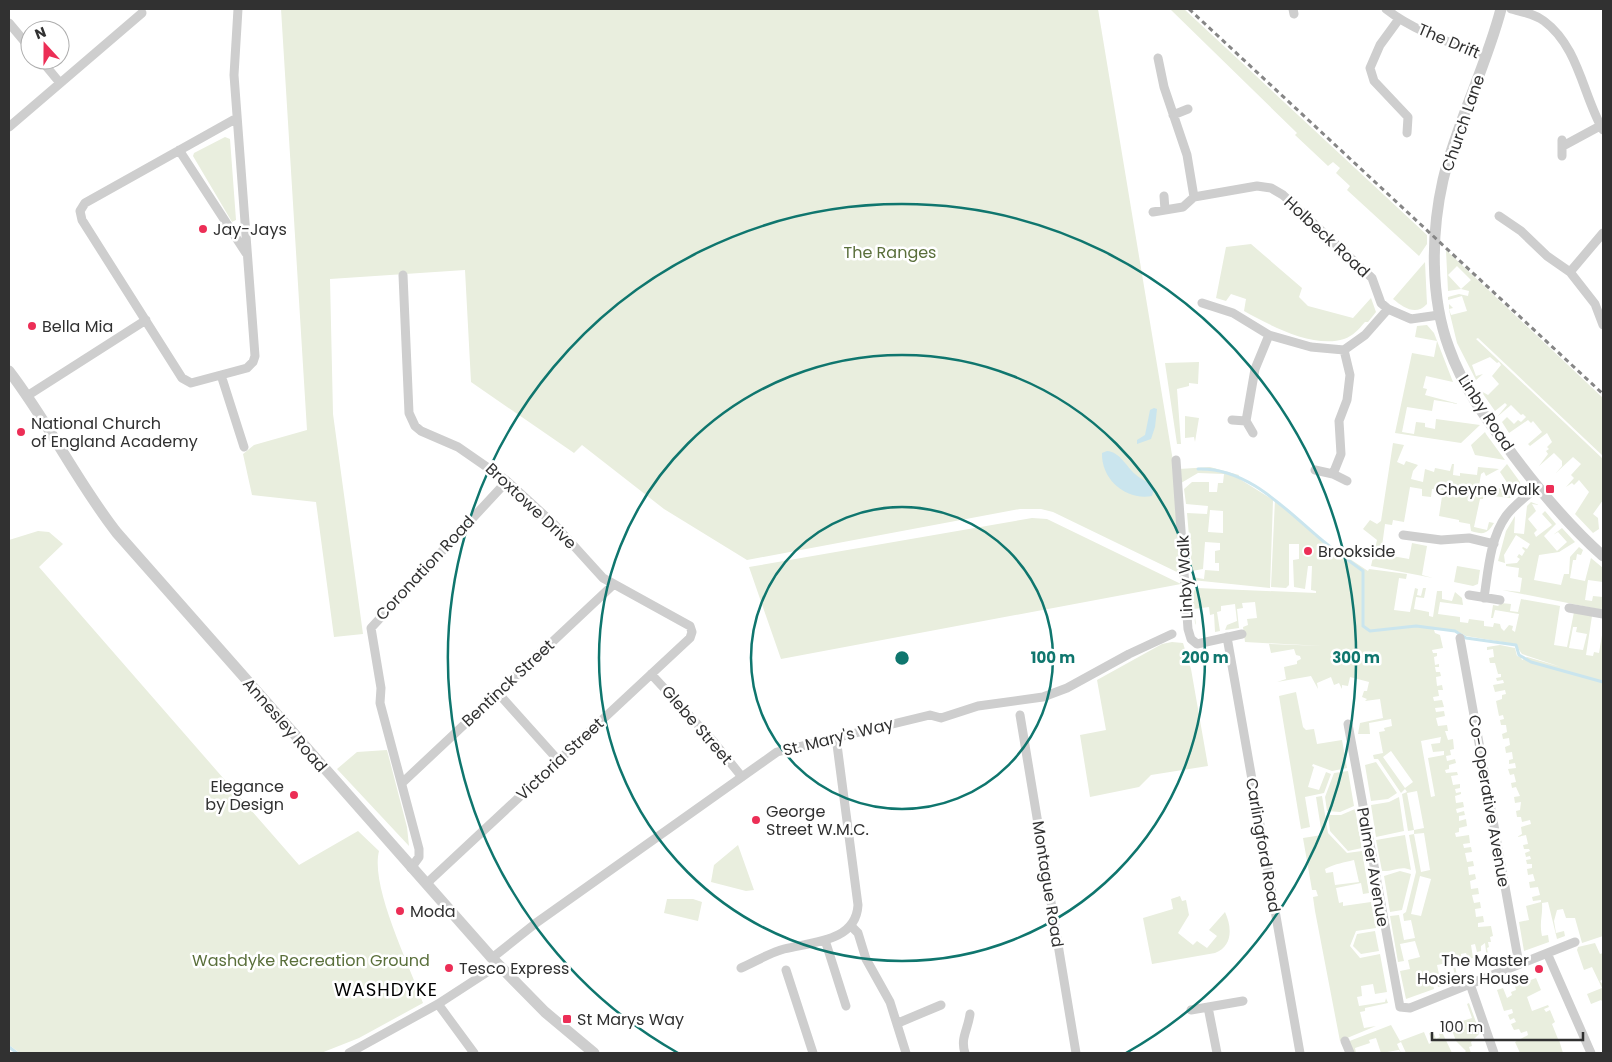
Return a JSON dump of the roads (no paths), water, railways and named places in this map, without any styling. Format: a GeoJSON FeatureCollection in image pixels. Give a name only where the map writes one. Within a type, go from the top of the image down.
{"type":"FeatureCollection","features":[{"type":"Feature","properties":{"kind":"street"},"geometry":{"type":"LineString","coordinates":[[237,118],[85,203],[80,211],[82,220],[185,381],[196,383],[246,368],[251,365],[255,356],[234,75],[238,9]]}},
{"type":"Feature","properties":{"kind":"street","name":"The Drift"},"geometry":{"type":"LineString","coordinates":[[1386,9],[1398,19],[1486,56]]}},
{"type":"Feature","properties":{"kind":"street","name":"Church Lane"},"geometry":{"type":"LineString","coordinates":[[1436,239],[1443,180],[1501,9]]}},
{"type":"Feature","properties":{"kind":"street"},"geometry":{"type":"LineString","coordinates":[[1511,9],[1532,14],[1554,30],[1576,64],[1602,128],[1563,143],[1562,156]]}},
{"type":"Feature","properties":{"kind":"street"},"geometry":{"type":"LineString","coordinates":[[9,127],[142,13]]}},
{"type":"Feature","properties":{"kind":"street"},"geometry":{"type":"LineString","coordinates":[[1398,19],[1380,45],[1370,68],[1374,81],[1408,117],[1407,133]]}},
{"type":"Feature","properties":{"kind":"street"},"geometry":{"type":"LineString","coordinates":[[9,23],[20,36]]}},
{"type":"Feature","properties":{"kind":"street"},"geometry":{"type":"LineString","coordinates":[[1158,58],[1162,82],[1187,155],[1194,197]]}},
{"type":"Feature","properties":{"kind":"street"},"geometry":{"type":"LineString","coordinates":[[49,70],[60,83]]}},
{"type":"Feature","properties":{"kind":"street"},"geometry":{"type":"LineString","coordinates":[[1173,115],[1188,109]]}},
{"type":"Feature","properties":{"kind":"street"},"geometry":{"type":"LineString","coordinates":[[179,150],[247,256]]}},
{"type":"Feature","properties":{"kind":"street","name":"Holbeck Road"},"geometry":{"type":"LineString","coordinates":[[1153,212],[1183,207],[1189,204],[1194,197],[1257,186],[1271,188],[1283,195],[1372,278],[1381,303],[1388,309]]}},
{"type":"Feature","properties":{"kind":"street"},"geometry":{"type":"LineString","coordinates":[[1164,196],[1165,210]]}},
{"type":"Feature","properties":{"kind":"street"},"geometry":{"type":"LineString","coordinates":[[1499,216],[1521,231],[1546,256],[1570,272],[1595,304],[1603,325]]}},
{"type":"Feature","properties":{"kind":"street"},"geometry":{"type":"LineString","coordinates":[[1570,272],[1603,233]]}},
{"type":"Feature","properties":{"kind":"street","name":"Linby Road"},"geometry":{"type":"LineString","coordinates":[[1436,239],[1435,276],[1439,315],[1448,348],[1465,383],[1488,422],[1537,487],[1582,538],[1603,556]]}},
{"type":"Feature","properties":{"kind":"street","name":"Broxtowe Drive"},"geometry":{"type":"LineString","coordinates":[[403,275],[410,413],[412,420],[422,431],[458,447],[479,459],[507,481],[554,524],[603,578],[690,626],[692,632]]}},
{"type":"Feature","properties":{"kind":"street"},"geometry":{"type":"LineString","coordinates":[[1202,303],[1233,312],[1269,335],[1311,347],[1344,350],[1365,335],[1388,309],[1411,319],[1439,315]]}},
{"type":"Feature","properties":{"kind":"street"},"geometry":{"type":"LineString","coordinates":[[27,396],[146,320]]}},
{"type":"Feature","properties":{"kind":"street"},"geometry":{"type":"LineString","coordinates":[[1253,433],[1246,421],[1255,369],[1269,335]]}},
{"type":"Feature","properties":{"kind":"street"},"geometry":{"type":"LineString","coordinates":[[1333,474],[1340,454],[1339,421],[1347,400],[1350,375],[1344,350]]}},
{"type":"Feature","properties":{"kind":"street","name":"Annesley Road"},"geometry":{"type":"LineString","coordinates":[[9,371],[64,452],[94,504],[117,533],[495,961],[546,1012],[594,1053]]}},
{"type":"Feature","properties":{"kind":"street"},"geometry":{"type":"LineString","coordinates":[[221,375],[244,447]]}},
{"type":"Feature","properties":{"kind":"street"},"geometry":{"type":"LineString","coordinates":[[1232,420],[1246,421]]}},
{"type":"Feature","properties":{"kind":"street","name":"Linby Walk"},"geometry":{"type":"LineString","coordinates":[[1176,460],[1180,632],[1196,644],[1242,634]]}},
{"type":"Feature","properties":{"kind":"street"},"geometry":{"type":"LineString","coordinates":[[1316,470],[1333,474],[1347,481]]}},
{"type":"Feature","properties":{"kind":"street","name":"Coronation Road"},"geometry":{"type":"LineString","coordinates":[[411,868],[419,858],[419,849],[380,703],[381,688],[371,628],[507,481]]}},
{"type":"Feature","properties":{"kind":"street"},"geometry":{"type":"LineString","coordinates":[[1484,598],[1494,544],[1506,515],[1537,487]]}},
{"type":"Feature","properties":{"kind":"street"},"geometry":{"type":"LineString","coordinates":[[1402,535],[1441,540],[1469,538],[1494,544]]}},
{"type":"Feature","properties":{"kind":"street","name":"Bentinck Street"},"geometry":{"type":"LineString","coordinates":[[402,783],[614,584]]}},
{"type":"Feature","properties":{"kind":"street"},"geometry":{"type":"LineString","coordinates":[[1469,596],[1500,600]]}},
{"type":"Feature","properties":{"kind":"street"},"geometry":{"type":"LineString","coordinates":[[1570,608],[1603,614]]}},
{"type":"Feature","properties":{"kind":"street","name":"Victoria Street"},"geometry":{"type":"LineString","coordinates":[[426,884],[690,638],[692,632]]}},
{"type":"Feature","properties":{"kind":"street","name":"St. Mary's Way"},"geometry":{"type":"LineString","coordinates":[[349,1053],[438,1004],[495,961],[536,924],[777,752],[930,715],[941,718],[978,706],[1043,697],[1067,688],[1129,654],[1180,632]]}},
{"type":"Feature","properties":{"kind":"street","name":"Carlingford Road"},"geometry":{"type":"LineString","coordinates":[[1227,637],[1300,1053]]}},
{"type":"Feature","properties":{"kind":"street","name":"Co-Operative Avenue"},"geometry":{"type":"LineString","coordinates":[[1460,638],[1519,964]]}},
{"type":"Feature","properties":{"kind":"street","name":"Glebe Street"},"geometry":{"type":"LineString","coordinates":[[651,674],[714,741],[742,777]]}},
{"type":"Feature","properties":{"kind":"street"},"geometry":{"type":"LineString","coordinates":[[498,693],[558,760]]}},
{"type":"Feature","properties":{"kind":"street","name":"Montague Road"},"geometry":{"type":"LineString","coordinates":[[1020,715],[1076,1053]]}},
{"type":"Feature","properties":{"kind":"street","name":"Palmer Avenue"},"geometry":{"type":"LineString","coordinates":[[1348,724],[1397,1002],[1403,1008],[1410,1008],[1470,984]]}},
{"type":"Feature","properties":{"kind":"street"},"geometry":{"type":"LineString","coordinates":[[741,968],[776,952],[825,940],[842,933],[851,926],[857,917],[858,905],[836,737]]}},
{"type":"Feature","properties":{"kind":"street"},"geometry":{"type":"LineString","coordinates":[[851,926],[860,938],[866,959],[890,1002],[906,1053]]}},
{"type":"Feature","properties":{"kind":"street"},"geometry":{"type":"LineString","coordinates":[[825,940],[846,1006]]}},
{"type":"Feature","properties":{"kind":"street"},"geometry":{"type":"LineString","coordinates":[[1494,1053],[1470,984],[1575,942]]}},
{"type":"Feature","properties":{"kind":"street"},"geometry":{"type":"LineString","coordinates":[[1548,953],[1591,1053]]}},
{"type":"Feature","properties":{"kind":"street"},"geometry":{"type":"LineString","coordinates":[[786,970],[813,1053]]}},
{"type":"Feature","properties":{"kind":"street"},"geometry":{"type":"LineString","coordinates":[[1192,1010],[1243,1001]]}},
{"type":"Feature","properties":{"kind":"street"},"geometry":{"type":"LineString","coordinates":[[438,1004],[474,1053]]}},
{"type":"Feature","properties":{"kind":"street"},"geometry":{"type":"LineString","coordinates":[[898,1023],[941,1005]]}},
{"type":"Feature","properties":{"kind":"street"},"geometry":{"type":"LineString","coordinates":[[1208,1007],[1216,1053]]}},
{"type":"Feature","properties":{"kind":"street"},"geometry":{"type":"LineString","coordinates":[[965,1053],[963,1037],[969,1025],[970,1014]]}},
{"type":"Feature","properties":{"kind":"street"},"geometry":{"type":"LineString","coordinates":[[1345,1041],[1350,1053]]}},
{"type":"Feature","properties":{"kind":"water"},"geometry":{"type":"Polygon","coordinates":[[[1157,409],[1155,427],[1151,439],[1137,444],[1137,440],[1145,435],[1150,410],[1157,409]]]}},
{"type":"Feature","properties":{"kind":"water"},"geometry":{"type":"Polygon","coordinates":[[[1107,451],[1116,454],[1135,474],[1152,486],[1154,489],[1152,496],[1143,497],[1125,492],[1111,480],[1103,463],[1102,453],[1107,451]]]}},
{"type":"Feature","properties":{"kind":"waterway"},"geometry":{"type":"LineString","coordinates":[[1198,469],[1216,470],[1234,475],[1250,483],[1266,493],[1328,545],[1363,571],[1363,626],[1370,631],[1416,626],[1455,631],[1466,638],[1516,645],[1519,655],[1531,662],[1603,682]]}},
{"type":"Feature","properties":{"kind":"waterway"},"geometry":{"type":"LineString","coordinates":[[9,1047],[17,1053]]}},
{"type":"Feature","properties":{"kind":"railway"},"geometry":{"type":"LineString","coordinates":[[1189,9],[1603,394]]}},
{"type":"Feature","properties":{"kind":"place","name":"Jay-Jays"},"geometry":{"type":"Point","coordinates":[203,229]}},
{"type":"Feature","properties":{"kind":"place","name":"Bella Mia"},"geometry":{"type":"Point","coordinates":[32,326]}},
{"type":"Feature","properties":{"kind":"place","name":"National Church of England Academy"},"geometry":{"type":"Point","coordinates":[21,432]}},
{"type":"Feature","properties":{"kind":"place","name":"Cheyne Walk"},"geometry":{"type":"Point","coordinates":[1550,489]}},
{"type":"Feature","properties":{"kind":"place","name":"Brookside"},"geometry":{"type":"Point","coordinates":[1308,551]}},
{"type":"Feature","properties":{"kind":"place","name":"Elegance by Design"},"geometry":{"type":"Point","coordinates":[294,795]}},
{"type":"Feature","properties":{"kind":"place","name":"George Street W.M.C."},"geometry":{"type":"Point","coordinates":[756,820]}},
{"type":"Feature","properties":{"kind":"place","name":"Moda"},"geometry":{"type":"Point","coordinates":[400,911]}},
{"type":"Feature","properties":{"kind":"place","name":"Tesco Express"},"geometry":{"type":"Point","coordinates":[449,968]}},
{"type":"Feature","properties":{"kind":"place","name":"The Master Hosiers House"},"geometry":{"type":"Point","coordinates":[1539,969]}},
{"type":"Feature","properties":{"kind":"place","name":"St Marys Way"},"geometry":{"type":"Point","coordinates":[567,1019]}},
{"type":"Feature","properties":{"kind":"district","name":"WASHDYKE"},"geometry":{"type":"Point","coordinates":[386,989]}},
{"type":"Feature","properties":{"kind":"park label","name":"The Ranges"},"geometry":{"type":"Point","coordinates":[890,252]}},
{"type":"Feature","properties":{"kind":"park label","name":"Washdyke Recreation Ground"},"geometry":{"type":"Point","coordinates":[311,960]}}]}
